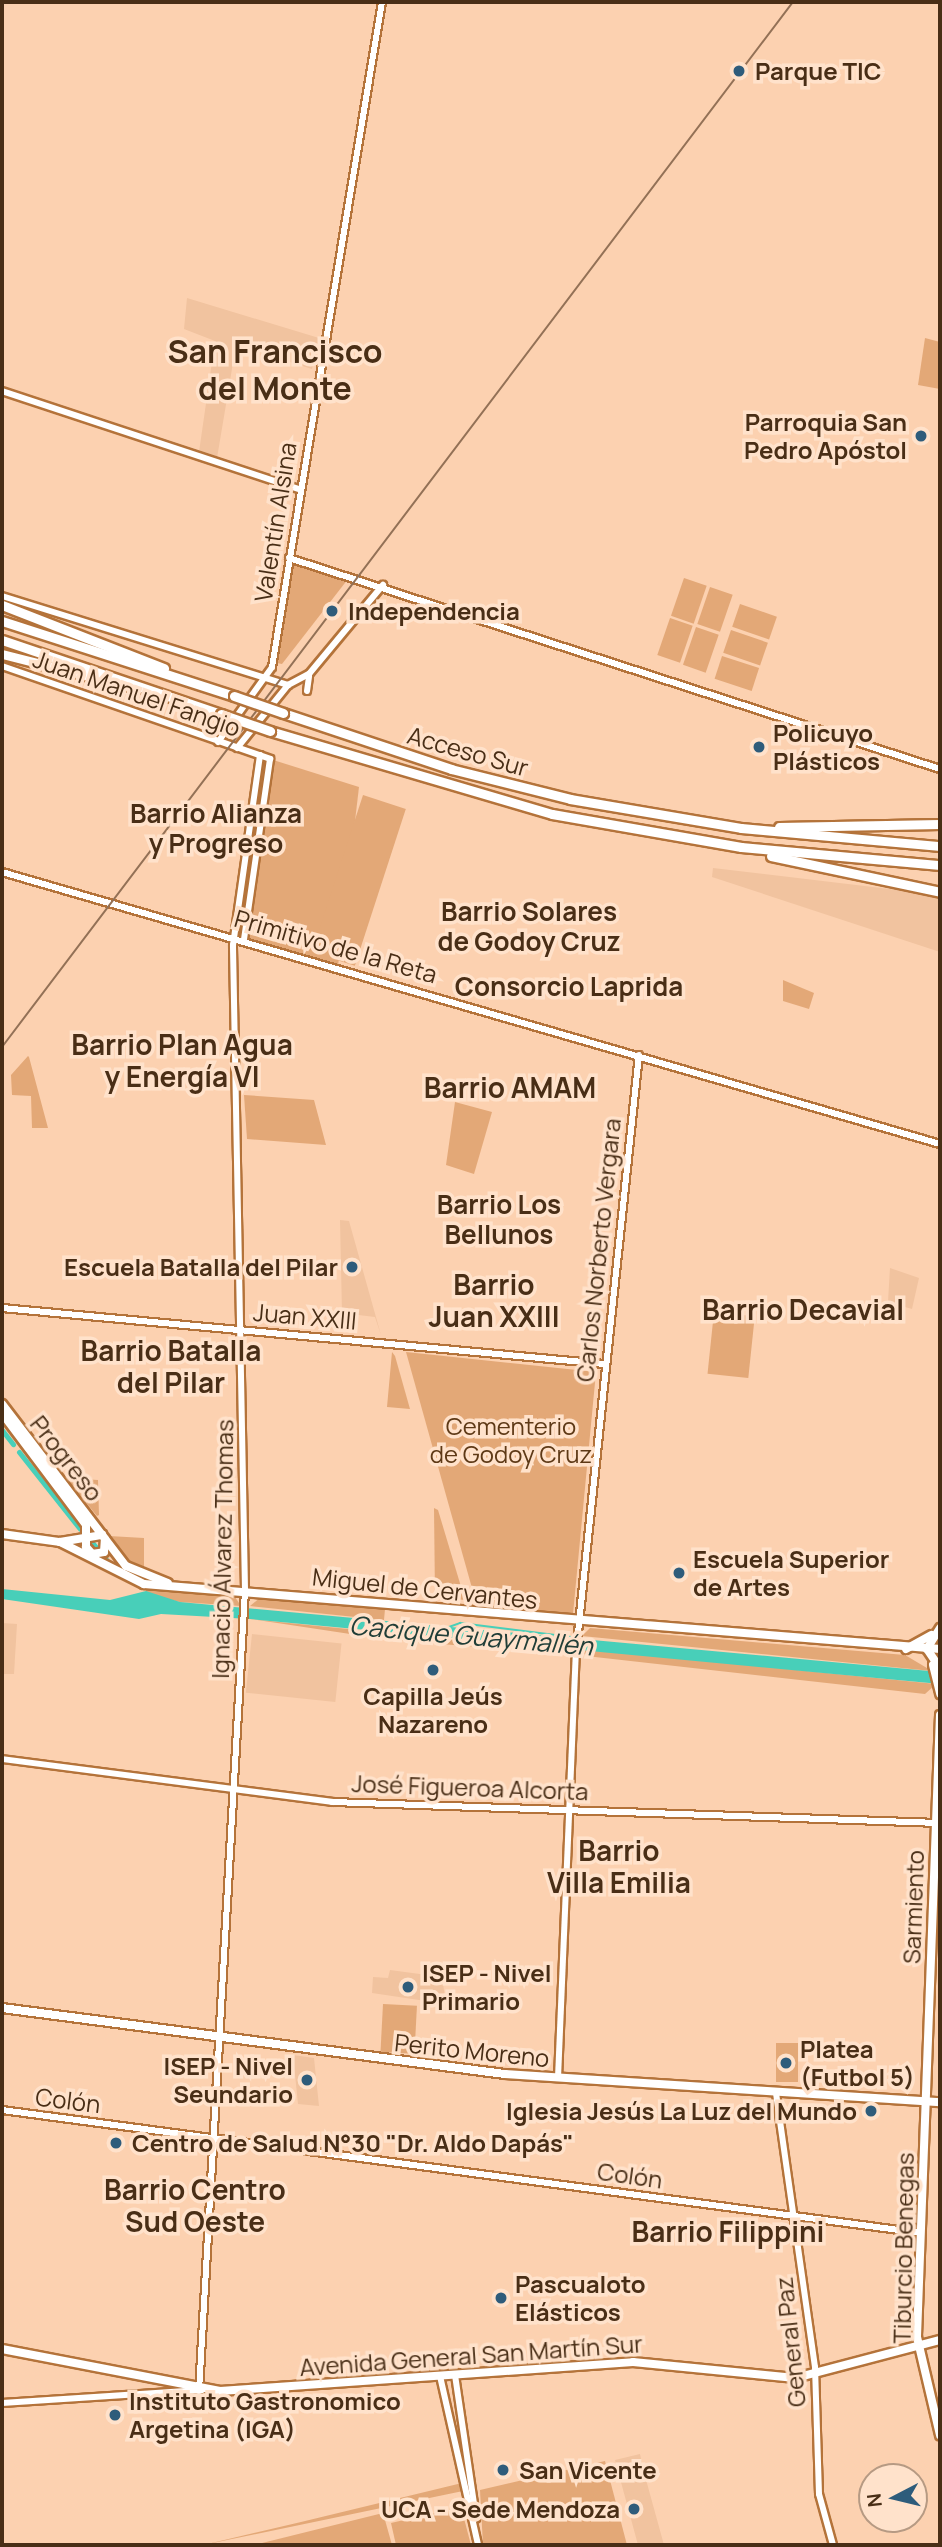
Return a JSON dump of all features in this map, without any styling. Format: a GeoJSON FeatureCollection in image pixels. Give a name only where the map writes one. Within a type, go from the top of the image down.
{"type":"FeatureCollection","features":[{"type":"Feature","properties":{"kind":"highway"},"geometry":{"type":"LineString","coordinates":[[2,605],[138,655],[184,679]]}},
{"type":"Feature","properties":{"kind":"highway","name":"Acceso Sur"},"geometry":{"type":"LineString","coordinates":[[2,621],[283,713],[531,789],[741,828],[940,846]]}},
{"type":"Feature","properties":{"kind":"highway","name":"Acceso Sur"},"geometry":{"type":"LineString","coordinates":[[2,640],[270,731],[513,804],[645,833],[940,865]]}},
{"type":"Feature","properties":{"kind":"highway"},"geometry":{"type":"LineString","coordinates":[[2,654],[106,684],[157,691]]}},
{"type":"Feature","properties":{"kind":"highway"},"geometry":{"type":"LineString","coordinates":[[531,789],[788,828],[940,824]]}},
{"type":"Feature","properties":{"kind":"highway"},"geometry":{"type":"LineString","coordinates":[[645,833],[940,892]]}},
{"type":"Feature","properties":{"kind":"main road","name":"Progreso"},"geometry":{"type":"LineString","coordinates":[[2,1404],[104,1537]]}},
{"type":"Feature","properties":{"kind":"main road","name":"Progreso"},"geometry":{"type":"LineString","coordinates":[[2,1413],[86,1525],[88,1553]]}},
{"type":"Feature","properties":{"kind":"main road"},"geometry":{"type":"LineString","coordinates":[[2,1534],[60,1542],[88,1553],[105,1550],[104,1537],[60,1542]]}},
{"type":"Feature","properties":{"kind":"main road","name":"Miguel de Cervantes"},"geometry":{"type":"LineString","coordinates":[[104,1537],[131,1571],[168,1583]]}},
{"type":"Feature","properties":{"kind":"main road","name":"Miguel de Cervantes"},"geometry":{"type":"LineString","coordinates":[[88,1553],[122,1577],[168,1583],[678,1632],[906,1650],[940,1649]]}},
{"type":"Feature","properties":{"kind":"main road"},"geometry":{"type":"LineString","coordinates":[[936,1629],[927,1649],[935,1667],[940,1694]]}},
{"type":"Feature","properties":{"kind":"main road"},"geometry":{"type":"LineString","coordinates":[[906,1650],[936,1629]]}},
{"type":"Feature","properties":{"kind":"main road","name":"Miguel de Cervantes"},"geometry":{"type":"LineString","coordinates":[[906,1650],[935,1667]]}},
{"type":"Feature","properties":{"kind":"main road","name":"Sarmiento"},"geometry":{"type":"LineString","coordinates":[[926,2101],[940,1715]]}},
{"type":"Feature","properties":{"kind":"main road","name":"Perito Moreno"},"geometry":{"type":"LineString","coordinates":[[2,2008],[558,2078],[940,2102]]}},
{"type":"Feature","properties":{"kind":"main road","name":"Tiburcio Benegas"},"geometry":{"type":"LineString","coordinates":[[926,2101],[917,2346],[940,2435]]}},
{"type":"Feature","properties":{"kind":"main road","name":"Avenida General San Martín Sur"},"geometry":{"type":"LineString","coordinates":[[2,2349],[199,2390],[639,2362],[779,2378],[816,2376],[940,2340]]}},
{"type":"Feature","properties":{"kind":"street","name":"Valentín Alsina"},"geometry":{"type":"LineString","coordinates":[[218,742],[269,675],[382,2]]}},
{"type":"Feature","properties":{"kind":"street"},"geometry":{"type":"LineString","coordinates":[[2,391],[299,489]]}},
{"type":"Feature","properties":{"kind":"street"},"geometry":{"type":"LineString","coordinates":[[289,558],[383,585],[940,769]]}},
{"type":"Feature","properties":{"kind":"street"},"geometry":{"type":"LineString","coordinates":[[367,599],[368,581]]}},
{"type":"Feature","properties":{"kind":"street"},"geometry":{"type":"LineString","coordinates":[[237,748],[250,738],[288,685],[309,674],[367,599],[383,585]]}},
{"type":"Feature","properties":{"kind":"street"},"geometry":{"type":"LineString","coordinates":[[2,596],[269,675],[288,685]]}},
{"type":"Feature","properties":{"kind":"street","name":"Juan Manuel Fangio"},"geometry":{"type":"LineString","coordinates":[[2,666],[271,759],[244,939]]}},
{"type":"Feature","properties":{"kind":"street"},"geometry":{"type":"LineString","coordinates":[[307,691],[309,674]]}},
{"type":"Feature","properties":{"kind":"street"},"geometry":{"type":"LineString","coordinates":[[234,937],[260,755],[250,738]]}},
{"type":"Feature","properties":{"kind":"street","name":"Primitivo de la Reta"},"geometry":{"type":"LineString","coordinates":[[2,872],[244,939],[940,1144]]}},
{"type":"Feature","properties":{"kind":"street","name":"Ignacio Álvarez Thomas"},"geometry":{"type":"LineString","coordinates":[[199,2390],[245,1606],[234,937]]}},
{"type":"Feature","properties":{"kind":"street","name":"Carlos Norberto Vergara"},"geometry":{"type":"LineString","coordinates":[[558,2078],[576,1649],[604,1364],[639,1055]]}},
{"type":"Feature","properties":{"kind":"street","name":"Juan XXIII"},"geometry":{"type":"LineString","coordinates":[[2,1308],[604,1364]]}},
{"type":"Feature","properties":{"kind":"street","name":"José Figueroa Alcorta"},"geometry":{"type":"LineString","coordinates":[[2,1759],[332,1802],[938,1823]]}},
{"type":"Feature","properties":{"kind":"street","name":"General Paz"},"geometry":{"type":"LineString","coordinates":[[776,2093],[816,2376],[819,2494],[833,2545]]}},
{"type":"Feature","properties":{"kind":"street","name":"Colón"},"geometry":{"type":"LineString","coordinates":[[2,2110],[921,2233]]}},
{"type":"Feature","properties":{"kind":"street"},"geometry":{"type":"LineString","coordinates":[[455,2375],[478,2545]]}},
{"type":"Feature","properties":{"kind":"street"},"geometry":{"type":"LineString","coordinates":[[440,2376],[475,2526]]}},
{"type":"Feature","properties":{"kind":"street"},"geometry":{"type":"LineString","coordinates":[[2,2403],[199,2390]]}},
{"type":"Feature","properties":{"kind":"shaded area"},"geometry":{"type":"Polygon","coordinates":[[[187,298],[319,338],[312,369],[236,345],[217,458],[199,452],[215,341],[184,329],[187,298]]]}},
{"type":"Feature","properties":{"kind":"shaded area"},"geometry":{"type":"Polygon","coordinates":[[[713,868],[940,895],[940,952],[712,877],[713,868]]]}},
{"type":"Feature","properties":{"kind":"shaded area","name":"Escuela Batalla del Pilar"},"geometry":{"type":"Polygon","coordinates":[[[340,1220],[349,1221],[381,1335],[375,1317],[342,1313],[340,1220]]]}},
{"type":"Feature","properties":{"kind":"shaded area"},"geometry":{"type":"Polygon","coordinates":[[[890,1268],[919,1278],[912,1309],[888,1302],[890,1268]]]}},
{"type":"Feature","properties":{"kind":"shaded area"},"geometry":{"type":"Polygon","coordinates":[[[2,1623],[17,1624],[14,1674],[2,1674],[2,1623]]]}},
{"type":"Feature","properties":{"kind":"shaded area"},"geometry":{"type":"Polygon","coordinates":[[[252,1634],[342,1643],[335,1702],[246,1693],[252,1634]]]}},
{"type":"Feature","properties":{"kind":"shaded area","name":"ISEP - Nivel Primario"},"geometry":{"type":"Polygon","coordinates":[[[390,1970],[442,1977],[446,2004],[372,1993],[373,1977],[388,1978],[390,1970]]]}},
{"type":"Feature","properties":{"kind":"shaded area","name":"ISEP - Nivel Seundario"},"geometry":{"type":"Polygon","coordinates":[[[293,2055],[314,2058],[319,2106],[298,2104],[293,2055]]]}},
{"type":"Feature","properties":{"kind":"shaded area","name":"UCA - Sede Mendoza"},"geometry":{"type":"Polygon","coordinates":[[[640,2454],[664,2545],[638,2545],[615,2460],[640,2454]]]}},
{"type":"Feature","properties":{"kind":"green space"},"geometry":{"type":"Polygon","coordinates":[[[925,338],[940,342],[940,389],[918,385],[925,338]]]}},
{"type":"Feature","properties":{"kind":"green space"},"geometry":{"type":"Polygon","coordinates":[[[293,564],[348,579],[282,664],[277,663],[293,564]]]}},
{"type":"Feature","properties":{"kind":"green space"},"geometry":{"type":"Polygon","coordinates":[[[684,578],[707,586],[694,624],[671,616],[684,578]]]}},
{"type":"Feature","properties":{"kind":"green space"},"geometry":{"type":"Polygon","coordinates":[[[710,587],[733,595],[720,632],[697,624],[710,587]]]}},
{"type":"Feature","properties":{"kind":"green space"},"geometry":{"type":"Polygon","coordinates":[[[740,604],[777,617],[769,639],[732,627],[740,604]]]}},
{"type":"Feature","properties":{"kind":"green space"},"geometry":{"type":"Polygon","coordinates":[[[670,618],[693,626],[680,663],[657,655],[670,618]]]}},
{"type":"Feature","properties":{"kind":"green space"},"geometry":{"type":"Polygon","coordinates":[[[696,627],[719,635],[706,673],[683,665],[696,627]]]}},
{"type":"Feature","properties":{"kind":"green space"},"geometry":{"type":"Polygon","coordinates":[[[731,630],[768,643],[760,665],[723,653],[731,630]]]}},
{"type":"Feature","properties":{"kind":"green space"},"geometry":{"type":"Polygon","coordinates":[[[722,656],[759,668],[752,691],[715,679],[722,656]]]}},
{"type":"Feature","properties":{"kind":"green space"},"geometry":{"type":"Polygon","coordinates":[[[270,759],[359,787],[338,966],[244,939],[270,759]]]}},
{"type":"Feature","properties":{"kind":"green space"},"geometry":{"type":"Polygon","coordinates":[[[363,795],[406,809],[355,966],[312,952],[363,795]]]}},
{"type":"Feature","properties":{"kind":"green space"},"geometry":{"type":"Polygon","coordinates":[[[783,980],[814,993],[809,1009],[783,1001],[783,980]]]}},
{"type":"Feature","properties":{"kind":"green space"},"geometry":{"type":"Polygon","coordinates":[[[28,1056],[48,1128],[32,1128],[31,1096],[12,1095],[11,1075],[28,1056]]]}},
{"type":"Feature","properties":{"kind":"green space"},"geometry":{"type":"Polygon","coordinates":[[[244,1095],[314,1100],[326,1145],[247,1139],[244,1095]]]}},
{"type":"Feature","properties":{"kind":"green space"},"geometry":{"type":"Polygon","coordinates":[[[455,1102],[492,1112],[474,1174],[446,1165],[455,1102]]]}},
{"type":"Feature","properties":{"kind":"green space"},"geometry":{"type":"Polygon","coordinates":[[[714,1312],[755,1316],[748,1378],[708,1374],[714,1312]]]}},
{"type":"Feature","properties":{"kind":"green space"},"geometry":{"type":"Polygon","coordinates":[[[392,1352],[395,1356],[410,1409],[387,1407],[392,1352]]]}},
{"type":"Feature","properties":{"kind":"green space","name":"Cementerio de Godoy Cruz"},"geometry":{"type":"Polygon","coordinates":[[[406,1352],[596,1372],[573,1614],[477,1606],[406,1352]]]}},
{"type":"Feature","properties":{"kind":"green space"},"geometry":{"type":"Polygon","coordinates":[[[66,1478],[98,1480],[99,1515],[97,1516],[66,1478]]]}},
{"type":"Feature","properties":{"kind":"green space"},"geometry":{"type":"Polygon","coordinates":[[[434,1508],[438,1510],[465,1600],[435,1597],[434,1508]]]}},
{"type":"Feature","properties":{"kind":"green space"},"geometry":{"type":"Polygon","coordinates":[[[109,1536],[144,1538],[144,1569],[133,1566],[109,1536]]]}},
{"type":"Feature","properties":{"kind":"green space"},"geometry":{"type":"Polygon","coordinates":[[[146,1589],[235,1597],[241,1606],[180,1602],[146,1594],[146,1589]]]}},
{"type":"Feature","properties":{"kind":"green space"},"geometry":{"type":"Polygon","coordinates":[[[261,1597],[385,1609],[384,1620],[250,1606],[261,1597]]]}},
{"type":"Feature","properties":{"kind":"green space"},"geometry":{"type":"Polygon","coordinates":[[[250,1619],[573,1649],[566,1654],[390,1640],[250,1619]]]}},
{"type":"Feature","properties":{"kind":"green space"},"geometry":{"type":"Polygon","coordinates":[[[590,1628],[905,1655],[932,1671],[582,1636],[590,1628]]]}},
{"type":"Feature","properties":{"kind":"green space"},"geometry":{"type":"Polygon","coordinates":[[[581,1649],[936,1684],[925,1694],[586,1656],[581,1649]]]}},
{"type":"Feature","properties":{"kind":"green space"},"geometry":{"type":"Polygon","coordinates":[[[383,2004],[417,2006],[414,2054],[380,2052],[383,2004]]]}},
{"type":"Feature","properties":{"kind":"green space","name":"Platea (Futbol 5)"},"geometry":{"type":"Polygon","coordinates":[[[776,2043],[798,2043],[798,2082],[776,2082],[776,2043]]]}},
{"type":"Feature","properties":{"kind":"green space"},"geometry":{"type":"Polygon","coordinates":[[[605,2461],[627,2545],[483,2545],[480,2490],[605,2461]]]}},
{"type":"Feature","properties":{"kind":"green space"},"geometry":{"type":"Polygon","coordinates":[[[462,2483],[463,2491],[203,2545],[301,2522],[462,2483]]]}},
{"type":"Feature","properties":{"kind":"green space"},"geometry":{"type":"Polygon","coordinates":[[[461,2507],[471,2545],[396,2545],[391,2523],[461,2507]]]}},
{"type":"Feature","properties":{"kind":"green space"},"geometry":{"type":"Polygon","coordinates":[[[383,2513],[392,2545],[254,2545],[383,2513]]]}},
{"type":"Feature","properties":{"kind":"water","name":"Cacique Guaymallén"},"geometry":{"type":"Polygon","coordinates":[[[2,1589],[110,1600],[146,1591],[180,1602],[940,1672],[940,1684],[250,1619],[161,1614],[139,1619],[2,1599],[2,1589]]]}},
{"type":"Feature","properties":{"kind":"waterway"},"geometry":{"type":"LineString","coordinates":[[2,1430],[13,1444]]}},
{"type":"Feature","properties":{"kind":"waterway"},"geometry":{"type":"LineString","coordinates":[[19,1452],[80,1529]]}},
{"type":"Feature","properties":{"kind":"waterway"},"geometry":{"type":"LineString","coordinates":[[91,1541],[99,1551]]}},
{"type":"Feature","properties":{"kind":"waterway","name":"Cacique Guaymallén"},"geometry":{"type":"LineString","coordinates":[[449,1627],[460,1623],[571,1637]]}},
{"type":"Feature","properties":{"kind":"tram line"},"geometry":{"type":"LineString","coordinates":[[2,1047],[793,2]]}},
{"type":"Feature","properties":{"kind":"place","name":"Parque TIC"},"geometry":{"type":"Point","coordinates":[739,71]}},
{"type":"Feature","properties":{"kind":"place","name":"Parroquia San Pedro Apóstol"},"geometry":{"type":"Point","coordinates":[921,436]}},
{"type":"Feature","properties":{"kind":"place","name":"Independencia"},"geometry":{"type":"Point","coordinates":[332,611]}},
{"type":"Feature","properties":{"kind":"place","name":"Policuyo Plásticos"},"geometry":{"type":"Point","coordinates":[759,747]}},
{"type":"Feature","properties":{"kind":"place","name":"Escuela Batalla del Pilar"},"geometry":{"type":"Point","coordinates":[352,1267]}},
{"type":"Feature","properties":{"kind":"place","name":"Escuela Superior de Artes"},"geometry":{"type":"Point","coordinates":[679,1573]}},
{"type":"Feature","properties":{"kind":"place","name":"Capilla Jeús Nazareno"},"geometry":{"type":"Point","coordinates":[433,1670]}},
{"type":"Feature","properties":{"kind":"place","name":"ISEP - Nivel Primario"},"geometry":{"type":"Point","coordinates":[408,1987]}},
{"type":"Feature","properties":{"kind":"place","name":"Platea (Futbol 5)"},"geometry":{"type":"Point","coordinates":[786,2063]}},
{"type":"Feature","properties":{"kind":"place","name":"ISEP - Nivel Seundario"},"geometry":{"type":"Point","coordinates":[307,2080]}},
{"type":"Feature","properties":{"kind":"place","name":"Iglesia Jesús La Luz del Mundo"},"geometry":{"type":"Point","coordinates":[871,2111]}},
{"type":"Feature","properties":{"kind":"place","name":"Centro de Salud N°30 \"Dr. Aldo Dapás\""},"geometry":{"type":"Point","coordinates":[116,2143]}},
{"type":"Feature","properties":{"kind":"place","name":"Pascualoto Elásticos"},"geometry":{"type":"Point","coordinates":[501,2298]}},
{"type":"Feature","properties":{"kind":"place","name":"Instituto Gastronomico Argetina (IGA)"},"geometry":{"type":"Point","coordinates":[115,2415]}},
{"type":"Feature","properties":{"kind":"place","name":"San Vicente"},"geometry":{"type":"Point","coordinates":[503,2470]}},
{"type":"Feature","properties":{"kind":"place","name":"UCA - Sede Mendoza"},"geometry":{"type":"Point","coordinates":[634,2509]}},
{"type":"Feature","properties":{"kind":"district","name":"San Francisco del Monte"},"geometry":{"type":"Point","coordinates":[275,370]}},
{"type":"Feature","properties":{"kind":"district","name":"Barrio Alianza y Progreso"},"geometry":{"type":"Point","coordinates":[216,829]}},
{"type":"Feature","properties":{"kind":"district","name":"Barrio Solares de Godoy Cruz"},"geometry":{"type":"Point","coordinates":[529,927]}},
{"type":"Feature","properties":{"kind":"district","name":"Consorcio Laprida"},"geometry":{"type":"Point","coordinates":[569,987]}},
{"type":"Feature","properties":{"kind":"district","name":"Barrio Plan Agua y Energía VI"},"geometry":{"type":"Point","coordinates":[182,1060]}},
{"type":"Feature","properties":{"kind":"district","name":"Barrio AMAM"},"geometry":{"type":"Point","coordinates":[510,1087]}},
{"type":"Feature","properties":{"kind":"district","name":"Barrio Los Bellunos"},"geometry":{"type":"Point","coordinates":[499,1220]}},
{"type":"Feature","properties":{"kind":"district","name":"Barrio Juan XXIII"},"geometry":{"type":"Point","coordinates":[494,1300]}},
{"type":"Feature","properties":{"kind":"district","name":"Barrio Decavial"},"geometry":{"type":"Point","coordinates":[803,1309]}},
{"type":"Feature","properties":{"kind":"district","name":"Barrio Batalla del Pilar"},"geometry":{"type":"Point","coordinates":[171,1366]}},
{"type":"Feature","properties":{"kind":"district","name":"Barrio Villa Emilia"},"geometry":{"type":"Point","coordinates":[619,1866]}},
{"type":"Feature","properties":{"kind":"district","name":"Barrio Centro Sud Oeste"},"geometry":{"type":"Point","coordinates":[195,2205]}},
{"type":"Feature","properties":{"kind":"district","name":"Barrio Filippini"},"geometry":{"type":"Point","coordinates":[728,2231]}}]}
